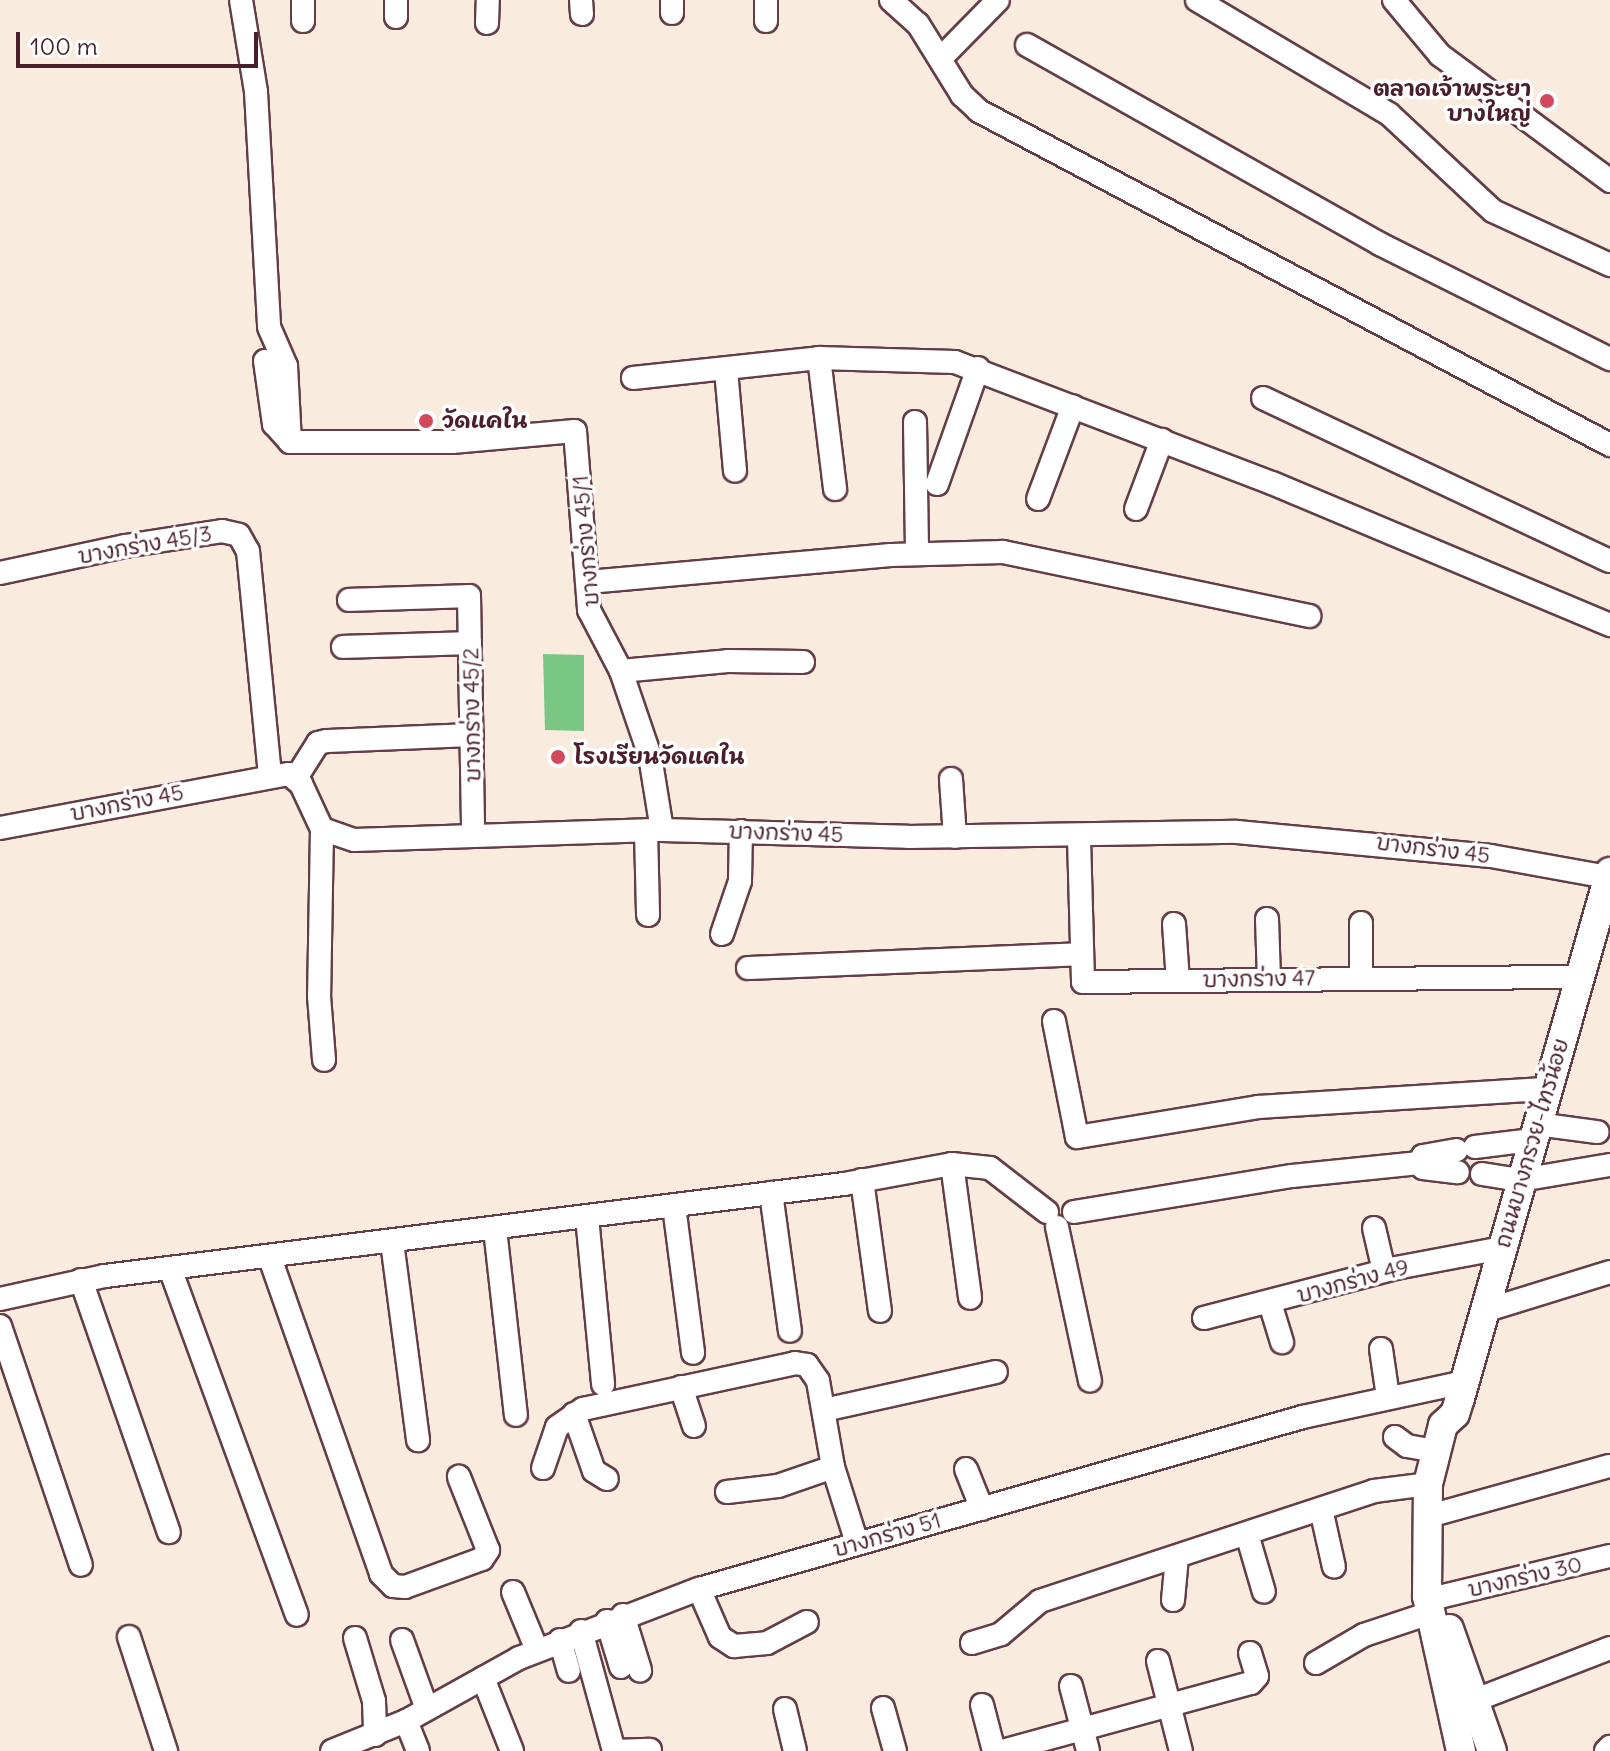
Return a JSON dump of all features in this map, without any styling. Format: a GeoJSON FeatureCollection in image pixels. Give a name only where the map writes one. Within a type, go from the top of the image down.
{"type":"FeatureCollection","features":[{"type":"Feature","properties":{"kind":"main road","name":"ถนนบางกรวย-ไทรน้อย"},"geometry":{"type":"LineString","coordinates":[[1459,1743],[1436,1614],[1428,1484],[1443,1425],[1455,1414],[1465,1382],[1534,1132],[1581,977],[1603,925],[1609,875]]}},
{"type":"Feature","properties":{"kind":"main road","name":"ถนนบางกรวย-ไทรน้อย"},"geometry":{"type":"LineString","coordinates":[[1436,1614],[1440,1513],[1459,1430],[1455,1414]]}},
{"type":"Feature","properties":{"kind":"main road"},"geometry":{"type":"LineString","coordinates":[[1436,1614],[1492,1751]]}},
{"type":"Feature","properties":{"kind":"street"},"geometry":{"type":"LineString","coordinates":[[241,0],[256,92],[269,327],[286,366],[290,442]]}},
{"type":"Feature","properties":{"kind":"street"},"geometry":{"type":"LineString","coordinates":[[487,23],[488,0]]}},
{"type":"Feature","properties":{"kind":"street"},"geometry":{"type":"LineString","coordinates":[[891,0],[943,56],[962,95],[979,111],[1610,445]]}},
{"type":"Feature","properties":{"kind":"street"},"geometry":{"type":"LineString","coordinates":[[943,56],[998,0]]}},
{"type":"Feature","properties":{"kind":"street"},"geometry":{"type":"LineString","coordinates":[[1394,0],[1440,55],[1610,181]]}},
{"type":"Feature","properties":{"kind":"street"},"geometry":{"type":"LineString","coordinates":[[1209,3],[1389,114],[1493,211],[1610,265]]}},
{"type":"Feature","properties":{"kind":"street"},"geometry":{"type":"LineString","coordinates":[[1027,45],[1380,244],[1610,359]]}},
{"type":"Feature","properties":{"kind":"street"},"geometry":{"type":"LineString","coordinates":[[819,358],[835,489]]}},
{"type":"Feature","properties":{"kind":"street"},"geometry":{"type":"LineString","coordinates":[[633,378],[819,358],[929,358],[978,368],[1162,440],[1610,625]]}},
{"type":"Feature","properties":{"kind":"street"},"geometry":{"type":"LineString","coordinates":[[265,361],[276,430],[290,442]]}},
{"type":"Feature","properties":{"kind":"street"},"geometry":{"type":"LineString","coordinates":[[937,484],[978,368]]}},
{"type":"Feature","properties":{"kind":"street"},"geometry":{"type":"LineString","coordinates":[[726,370],[735,471]]}},
{"type":"Feature","properties":{"kind":"street"},"geometry":{"type":"LineString","coordinates":[[1263,398],[1610,561]]}},
{"type":"Feature","properties":{"kind":"street"},"geometry":{"type":"LineString","coordinates":[[1038,499],[1073,406]]}},
{"type":"Feature","properties":{"kind":"street"},"geometry":{"type":"LineString","coordinates":[[915,422],[917,553]]}},
{"type":"Feature","properties":{"kind":"street","name":"บางกร่าง 45/1"},"geometry":{"type":"LineString","coordinates":[[290,442],[452,442],[575,431],[595,628],[621,671],[650,756],[654,831],[648,915]]}},
{"type":"Feature","properties":{"kind":"street"},"geometry":{"type":"LineString","coordinates":[[1136,509],[1162,440]]}},
{"type":"Feature","properties":{"kind":"street","name":"บางกร่าง 45/3"},"geometry":{"type":"LineString","coordinates":[[0,573],[125,546],[222,531],[239,535],[248,551],[270,774]]}},
{"type":"Feature","properties":{"kind":"street"},"geometry":{"type":"LineString","coordinates":[[588,582],[917,553],[1003,552],[1061,561],[1309,616]]}},
{"type":"Feature","properties":{"kind":"street","name":"บางกร่าง 45/2"},"geometry":{"type":"LineString","coordinates":[[349,600],[469,596],[473,834]]}},
{"type":"Feature","properties":{"kind":"street"},"geometry":{"type":"LineString","coordinates":[[343,647],[470,643]]}},
{"type":"Feature","properties":{"kind":"street"},"geometry":{"type":"LineString","coordinates":[[621,671],[728,661],[803,662]]}},
{"type":"Feature","properties":{"kind":"street"},"geometry":{"type":"LineString","coordinates":[[324,1060],[319,996],[322,829],[296,778],[318,743],[472,735]]}},
{"type":"Feature","properties":{"kind":"street","name":"บางกร่าง 45"},"geometry":{"type":"LineString","coordinates":[[0,828],[270,774],[296,778]]}},
{"type":"Feature","properties":{"kind":"street"},"geometry":{"type":"LineString","coordinates":[[951,779],[955,837]]}},
{"type":"Feature","properties":{"kind":"street","name":"บางกร่าง 45"},"geometry":{"type":"LineString","coordinates":[[322,829],[354,840],[473,834],[654,831],[1079,838],[1237,832],[1306,836],[1491,856],[1609,875]]}},
{"type":"Feature","properties":{"kind":"street"},"geometry":{"type":"LineString","coordinates":[[722,934],[740,881],[741,831]]}},
{"type":"Feature","properties":{"kind":"street","name":"บางกร่าง 47"},"geometry":{"type":"LineString","coordinates":[[1079,838],[1083,982],[1581,977]]}},
{"type":"Feature","properties":{"kind":"street"},"geometry":{"type":"LineString","coordinates":[[1267,919],[1269,979]]}},
{"type":"Feature","properties":{"kind":"street"},"geometry":{"type":"LineString","coordinates":[[1361,923],[1361,978]]}},
{"type":"Feature","properties":{"kind":"street"},"geometry":{"type":"LineString","coordinates":[[1174,924],[1178,981]]}},
{"type":"Feature","properties":{"kind":"street"},"geometry":{"type":"LineString","coordinates":[[748,968],[1080,954]]}},
{"type":"Feature","properties":{"kind":"street"},"geometry":{"type":"LineString","coordinates":[[1054,1021],[1077,1137],[1258,1107],[1547,1089]]}},
{"type":"Feature","properties":{"kind":"street"},"geometry":{"type":"LineString","coordinates":[[1059,1217],[1292,1176],[1419,1163],[1423,1156],[1463,1156],[1534,1132],[1597,1132]]}},
{"type":"Feature","properties":{"kind":"street"},"geometry":{"type":"LineString","coordinates":[[952,1164],[970,1298]]}},
{"type":"Feature","properties":{"kind":"street"},"geometry":{"type":"LineString","coordinates":[[0,1299],[81,1280],[674,1206],[952,1164],[990,1168],[1059,1217],[1090,1381]]}},
{"type":"Feature","properties":{"kind":"street"},"geometry":{"type":"LineString","coordinates":[[1482,1174],[1521,1180],[1610,1165]]}},
{"type":"Feature","properties":{"kind":"street"},"geometry":{"type":"LineString","coordinates":[[862,1180],[880,1311]]}},
{"type":"Feature","properties":{"kind":"street"},"geometry":{"type":"LineString","coordinates":[[771,1193],[790,1331]]}},
{"type":"Feature","properties":{"kind":"street"},"geometry":{"type":"LineString","coordinates":[[674,1206],[693,1353]]}},
{"type":"Feature","properties":{"kind":"street"},"geometry":{"type":"LineString","coordinates":[[587,1217],[603,1384]]}},
{"type":"Feature","properties":{"kind":"street"},"geometry":{"type":"LineString","coordinates":[[1374,1228],[1384,1271]]}},
{"type":"Feature","properties":{"kind":"street"},"geometry":{"type":"LineString","coordinates":[[495,1229],[516,1415]]}},
{"type":"Feature","properties":{"kind":"street"},"geometry":{"type":"LineString","coordinates":[[392,1242],[418,1440]]}},
{"type":"Feature","properties":{"kind":"street","name":"บางกร่าง 49"},"geometry":{"type":"LineString","coordinates":[[1204,1318],[1384,1271],[1502,1248]]}},
{"type":"Feature","properties":{"kind":"street"},"geometry":{"type":"LineString","coordinates":[[270,1258],[381,1574],[393,1586],[405,1587],[482,1559],[488,1550],[459,1477]]}},
{"type":"Feature","properties":{"kind":"street"},"geometry":{"type":"LineString","coordinates":[[171,1271],[297,1615]]}},
{"type":"Feature","properties":{"kind":"street"},"geometry":{"type":"LineString","coordinates":[[1484,1311],[1610,1272]]}},
{"type":"Feature","properties":{"kind":"street"},"geometry":{"type":"LineString","coordinates":[[81,1280],[169,1532]]}},
{"type":"Feature","properties":{"kind":"street"},"geometry":{"type":"LineString","coordinates":[[1270,1303],[1282,1342]]}},
{"type":"Feature","properties":{"kind":"street"},"geometry":{"type":"LineString","coordinates":[[0,1326],[81,1565]]}},
{"type":"Feature","properties":{"kind":"street"},"geometry":{"type":"LineString","coordinates":[[1381,1349],[1388,1397]]}},
{"type":"Feature","properties":{"kind":"street"},"geometry":{"type":"LineString","coordinates":[[543,1468],[557,1427],[574,1414],[601,1403],[807,1365],[814,1371],[833,1467],[857,1543]]}},
{"type":"Feature","properties":{"kind":"street"},"geometry":{"type":"LineString","coordinates":[[824,1410],[996,1372]]}},
{"type":"Feature","properties":{"kind":"street","name":"บางกร่าง 51"},"geometry":{"type":"LineString","coordinates":[[332,1751],[406,1721],[537,1650],[615,1618],[699,1589],[1388,1397],[1465,1382]]}},
{"type":"Feature","properties":{"kind":"street"},"geometry":{"type":"LineString","coordinates":[[681,1387],[694,1426]]}},
{"type":"Feature","properties":{"kind":"street"},"geometry":{"type":"LineString","coordinates":[[574,1414],[594,1471],[607,1479]]}},
{"type":"Feature","properties":{"kind":"street"},"geometry":{"type":"LineString","coordinates":[[1395,1437],[1407,1446],[1436,1451]]}},
{"type":"Feature","properties":{"kind":"street"},"geometry":{"type":"LineString","coordinates":[[1440,1513],[1610,1466]]}},
{"type":"Feature","properties":{"kind":"street"},"geometry":{"type":"LineString","coordinates":[[727,1492],[778,1486],[833,1467]]}},
{"type":"Feature","properties":{"kind":"street"},"geometry":{"type":"LineString","coordinates":[[966,1469],[982,1509]]}},
{"type":"Feature","properties":{"kind":"street"},"geometry":{"type":"LineString","coordinates":[[972,1643],[1001,1634],[1040,1601],[1390,1488],[1428,1484]]}},
{"type":"Feature","properties":{"kind":"street"},"geometry":{"type":"LineString","coordinates":[[1321,1509],[1334,1567]]}},
{"type":"Feature","properties":{"kind":"street"},"geometry":{"type":"LineString","coordinates":[[1247,1534],[1264,1592]]}},
{"type":"Feature","properties":{"kind":"street","name":"บางกร่าง 30"},"geometry":{"type":"LineString","coordinates":[[1316,1663],[1364,1635],[1610,1556]]}},
{"type":"Feature","properties":{"kind":"street"},"geometry":{"type":"LineString","coordinates":[[1173,1600],[1177,1557]]}},
{"type":"Feature","properties":{"kind":"street"},"geometry":{"type":"LineString","coordinates":[[699,1589],[720,1637],[734,1646],[767,1643],[807,1622]]}},
{"type":"Feature","properties":{"kind":"street"},"geometry":{"type":"LineString","coordinates":[[513,1592],[537,1650]]}},
{"type":"Feature","properties":{"kind":"street"},"geometry":{"type":"LineString","coordinates":[[615,1618],[630,1669]]}},
{"type":"Feature","properties":{"kind":"street"},"geometry":{"type":"LineString","coordinates":[[581,1631],[614,1751],[650,1750]]}},
{"type":"Feature","properties":{"kind":"street"},"geometry":{"type":"LineString","coordinates":[[129,1637],[166,1751]]}},
{"type":"Feature","properties":{"kind":"street"},"geometry":{"type":"LineString","coordinates":[[355,1638],[374,1701],[375,1735]]}},
{"type":"Feature","properties":{"kind":"street"},"geometry":{"type":"LineString","coordinates":[[402,1640],[427,1709]]}},
{"type":"Feature","properties":{"kind":"street"},"geometry":{"type":"LineString","coordinates":[[560,1640],[569,1671]]}},
{"type":"Feature","properties":{"kind":"street"},"geometry":{"type":"LineString","coordinates":[[1473,1701],[1610,1648]]}},
{"type":"Feature","properties":{"kind":"street"},"geometry":{"type":"LineString","coordinates":[[1002,1751],[1085,1740],[1170,1707],[1251,1683],[1257,1676],[1250,1653]]}},
{"type":"Feature","properties":{"kind":"street"},"geometry":{"type":"LineString","coordinates":[[1158,1661],[1181,1751]]}},
{"type":"Feature","properties":{"kind":"street"},"geometry":{"type":"LineString","coordinates":[[483,1678],[512,1751]]}},
{"type":"Feature","properties":{"kind":"street"},"geometry":{"type":"LineString","coordinates":[[1071,1686],[1085,1740]]}},
{"type":"Feature","properties":{"kind":"street"},"geometry":{"type":"LineString","coordinates":[[982,1705],[994,1751]]}},
{"type":"Feature","properties":{"kind":"street"},"geometry":{"type":"LineString","coordinates":[[883,1708],[895,1751]]}},
{"type":"Feature","properties":{"kind":"street"},"geometry":{"type":"LineString","coordinates":[[785,1709],[795,1751]]}},
{"type":"Feature","properties":{"kind":"street"},"geometry":{"type":"LineString","coordinates":[[406,1721],[418,1751]]}},
{"type":"Feature","properties":{"kind":"green space"},"geometry":{"type":"Polygon","coordinates":[[[543,654],[584,655],[584,731],[545,730],[543,654]]]}},
{"type":"Feature","properties":{"kind":"place","name":"ตลาดเจ้าพระยา บางใหญ่"},"geometry":{"type":"Point","coordinates":[1547,101]}},
{"type":"Feature","properties":{"kind":"place","name":"วัดแคใน"},"geometry":{"type":"Point","coordinates":[426,421]}},
{"type":"Feature","properties":{"kind":"place","name":"โรงเรียนวัดแคใน"},"geometry":{"type":"Point","coordinates":[558,757]}}]}
